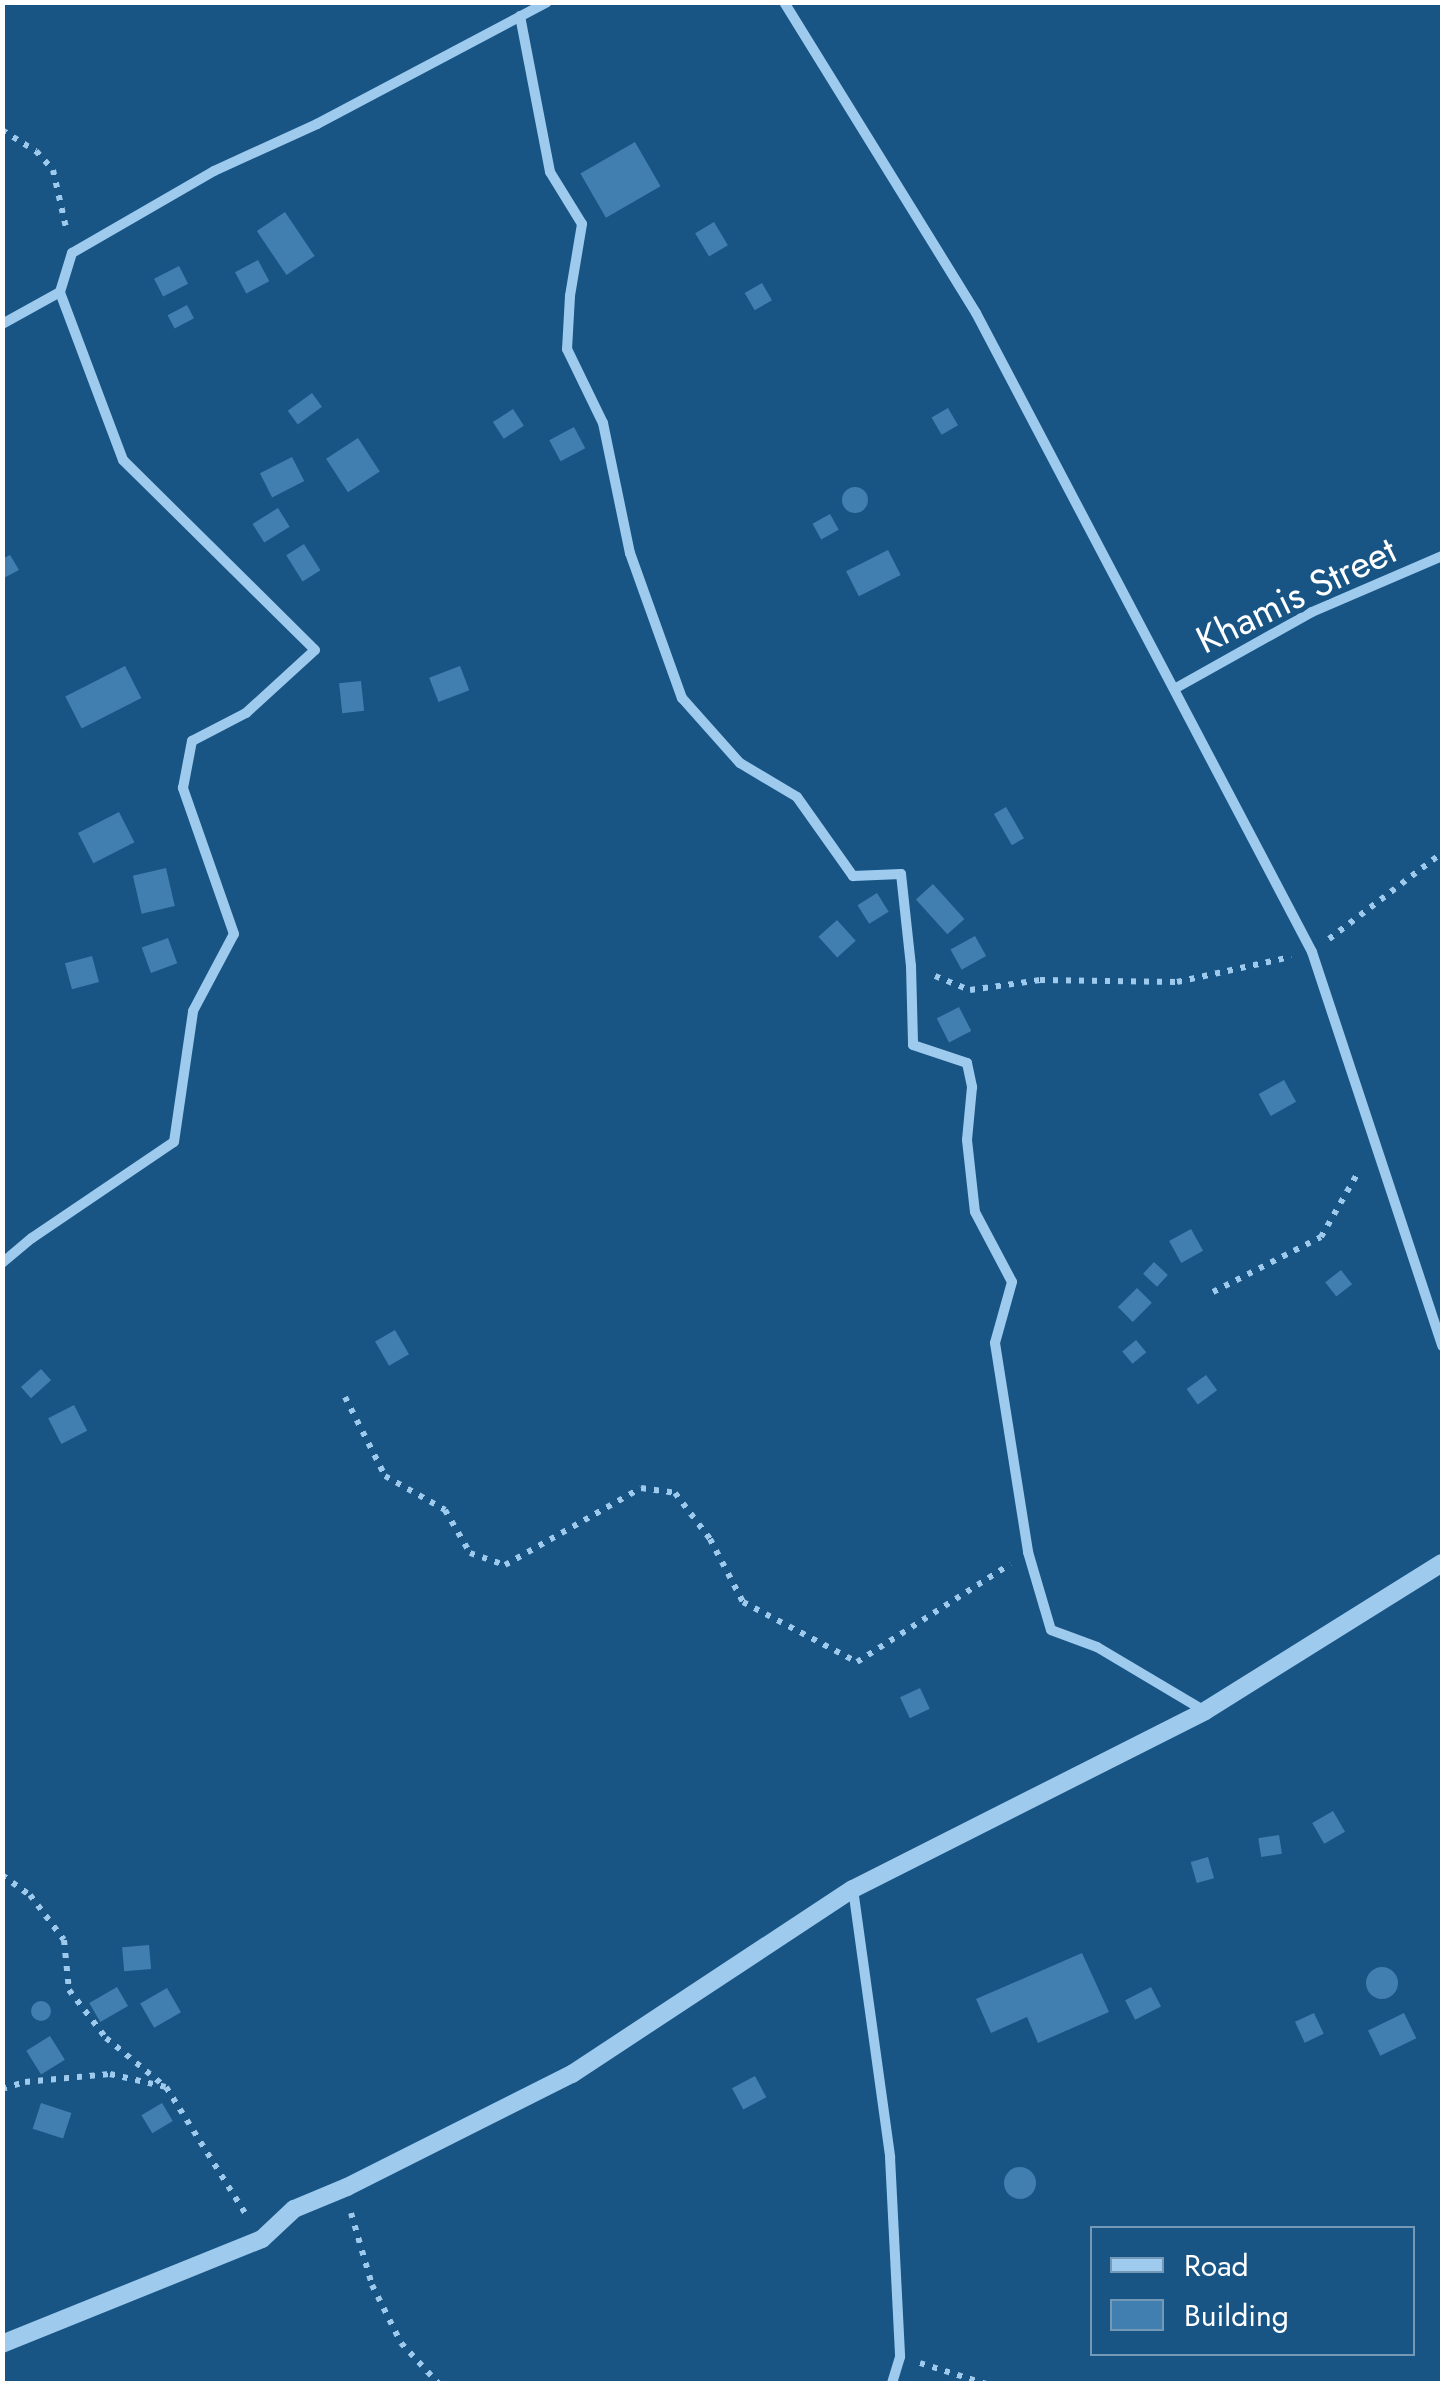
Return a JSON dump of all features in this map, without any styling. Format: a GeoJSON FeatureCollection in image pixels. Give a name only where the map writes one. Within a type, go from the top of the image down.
{"type":"FeatureCollection","features":[{"type":"Feature","properties":{"kind":"street"},"geometry":{"type":"LineString","coordinates":[[2,1263],[32,1238],[174,1142],[193,1011],[234,934],[184,788],[192,742],[246,712],[316,650],[123,460],[60,292],[72,253],[214,171],[317,124],[548,2]]}},
{"type":"Feature","properties":{"kind":"street"},"geometry":{"type":"LineString","coordinates":[[784,2],[976,314],[1312,952],[1442,1346]]}},
{"type":"Feature","properties":{"kind":"street"},"geometry":{"type":"LineString","coordinates":[[520,16],[550,172],[582,224],[570,296],[567,349],[603,423],[630,552],[682,698],[740,763],[796,797],[853,876],[901,874],[911,966],[913,1045],[968,1063],[972,1087],[966,1140],[975,1212],[1012,1282],[995,1342],[1028,1552],[1052,1630],[1097,1647],[1205,1711]]}},
{"type":"Feature","properties":{"kind":"street"},"geometry":{"type":"LineString","coordinates":[[2,324],[60,292]]}},
{"type":"Feature","properties":{"kind":"street","name":"Khamis Street"},"geometry":{"type":"LineString","coordinates":[[1176,688],[1312,612],[1442,556]]}},
{"type":"Feature","properties":{"kind":"street"},"geometry":{"type":"LineString","coordinates":[[2,2344],[262,2239],[294,2209],[347,2187],[572,2074],[854,1889],[1205,1711],[1442,1563]]}},
{"type":"Feature","properties":{"kind":"street"},"geometry":{"type":"LineString","coordinates":[[854,1889],[890,2157],[900,2357],[892,2384]]}},
{"type":"Feature","properties":{"kind":"path"},"geometry":{"type":"LineString","coordinates":[[2,130],[36,151],[54,170],[72,253]]}},
{"type":"Feature","properties":{"kind":"path"},"geometry":{"type":"LineString","coordinates":[[911,966],[970,990],[1040,980],[1177,982],[1312,952],[1442,852]]}},
{"type":"Feature","properties":{"kind":"path"},"geometry":{"type":"LineString","coordinates":[[1213,1292],[1321,1237],[1375,1144]]}},
{"type":"Feature","properties":{"kind":"path"},"geometry":{"type":"LineString","coordinates":[[345,1397],[385,1476],[445,1510],[470,1554],[504,1565],[641,1488],[674,1494],[710,1539],[743,1602],[857,1662],[1028,1552]]}},
{"type":"Feature","properties":{"kind":"path"},"geometry":{"type":"LineString","coordinates":[[2,1876],[30,1895],[64,1940],[68,1990],[106,2038],[166,2088],[262,2239]]}},
{"type":"Feature","properties":{"kind":"path"},"geometry":{"type":"LineString","coordinates":[[2,2089],[25,2082],[110,2074],[166,2088]]}},
{"type":"Feature","properties":{"kind":"path"},"geometry":{"type":"LineString","coordinates":[[347,2187],[352,2220],[372,2286],[401,2342],[438,2384]]}},
{"type":"Feature","properties":{"kind":"path"},"geometry":{"type":"LineString","coordinates":[[900,2357],[986,2384]]}},
{"type":"Feature","properties":{"kind":"path"},"geometry":{"type":"LineString","coordinates":[[1027,2384],[1061,2384]]}},
{"type":"Feature","properties":{"kind":"building"},"geometry":{"type":"Polygon","coordinates":[[[635,142],[660,186],[606,218],[580,174],[635,142]]]}},
{"type":"Feature","properties":{"kind":"building"},"geometry":{"type":"Polygon","coordinates":[[[285,212],[315,256],[286,275],[257,231],[285,212]]]}},
{"type":"Feature","properties":{"kind":"building"},"geometry":{"type":"Polygon","coordinates":[[[714,222],[728,245],[709,256],[695,233],[714,222]]]}},
{"type":"Feature","properties":{"kind":"building"},"geometry":{"type":"Polygon","coordinates":[[[258,260],[269,281],[246,293],[235,272],[258,260]]]}},
{"type":"Feature","properties":{"kind":"building"},"geometry":{"type":"Polygon","coordinates":[[[179,266],[188,284],[163,297],[154,279],[179,266]]]}},
{"type":"Feature","properties":{"kind":"building"},"geometry":{"type":"Polygon","coordinates":[[[762,283],[772,300],[755,310],[745,293],[762,283]]]}},
{"type":"Feature","properties":{"kind":"building"},"geometry":{"type":"Polygon","coordinates":[[[187,305],[194,318],[175,329],[168,315],[187,305]]]}},
{"type":"Feature","properties":{"kind":"building"},"geometry":{"type":"Polygon","coordinates":[[[312,393],[322,407],[298,424],[288,411],[312,393]]]}},
{"type":"Feature","properties":{"kind":"building"},"geometry":{"type":"Polygon","coordinates":[[[948,408],[958,425],[942,435],[932,418],[948,408]]]}},
{"type":"Feature","properties":{"kind":"building"},"geometry":{"type":"Polygon","coordinates":[[[513,409],[524,426],[504,439],[493,422],[513,409]]]}},
{"type":"Feature","properties":{"kind":"building"},"geometry":{"type":"Polygon","coordinates":[[[574,427],[585,448],[561,461],[549,440],[574,427]]]}},
{"type":"Feature","properties":{"kind":"building"},"geometry":{"type":"Polygon","coordinates":[[[358,438],[380,472],[348,492],[326,459],[358,438]]]}},
{"type":"Feature","properties":{"kind":"building"},"geometry":{"type":"Polygon","coordinates":[[[292,457],[304,481],[272,497],[260,473],[292,457]]]}},
{"type":"Feature","properties":{"kind":"building"},"geometry":{"type":"Polygon","coordinates":[[[855,487],[864,491],[868,500],[864,509],[855,513],[846,509],[842,500],[846,491],[855,487]]]}},
{"type":"Feature","properties":{"kind":"building"},"geometry":{"type":"Polygon","coordinates":[[[278,508],[290,527],[264,543],[253,524],[278,508]]]}},
{"type":"Feature","properties":{"kind":"building"},"geometry":{"type":"Polygon","coordinates":[[[830,514],[839,530],[821,539],[813,524],[830,514]]]}},
{"type":"Feature","properties":{"kind":"building"},"geometry":{"type":"Polygon","coordinates":[[[304,544],[320,570],[303,581],[286,555],[304,544]]]}},
{"type":"Feature","properties":{"kind":"building"},"geometry":{"type":"Polygon","coordinates":[[[888,550],[901,575],[859,596],[846,571],[888,550]]]}},
{"type":"Feature","properties":{"kind":"building"},"geometry":{"type":"Polygon","coordinates":[[[10,555],[19,570],[2,579],[2,559],[10,555]]]}},
{"type":"Feature","properties":{"kind":"building"},"geometry":{"type":"Polygon","coordinates":[[[125,666],[141,698],[82,728],[65,696],[125,666]]]}},
{"type":"Feature","properties":{"kind":"building"},"geometry":{"type":"Polygon","coordinates":[[[460,666],[469,690],[439,702],[429,678],[460,666]]]}},
{"type":"Feature","properties":{"kind":"building"},"geometry":{"type":"Polygon","coordinates":[[[361,681],[364,711],[342,713],[339,683],[361,681]]]}},
{"type":"Feature","properties":{"kind":"building"},"geometry":{"type":"Polygon","coordinates":[[[1006,807],[1024,838],[1012,845],[994,814],[1006,807]]]}},
{"type":"Feature","properties":{"kind":"building"},"geometry":{"type":"Polygon","coordinates":[[[119,812],[134,842],[93,863],[78,833],[119,812]]]}},
{"type":"Feature","properties":{"kind":"building"},"geometry":{"type":"Polygon","coordinates":[[[166,868],[175,906],[142,914],[133,876],[166,868]]]}},
{"type":"Feature","properties":{"kind":"building"},"geometry":{"type":"Polygon","coordinates":[[[933,884],[964,919],[947,934],[916,899],[933,884]]]}},
{"type":"Feature","properties":{"kind":"building"},"geometry":{"type":"Polygon","coordinates":[[[877,893],[889,912],[869,924],[857,905],[877,893]]]}},
{"type":"Feature","properties":{"kind":"building"},"geometry":{"type":"Polygon","coordinates":[[[837,920],[856,941],[837,958],[818,937],[837,920]]]}},
{"type":"Feature","properties":{"kind":"building"},"geometry":{"type":"Polygon","coordinates":[[[975,936],[986,956],[962,970],[951,950],[975,936]]]}},
{"type":"Feature","properties":{"kind":"building"},"geometry":{"type":"Polygon","coordinates":[[[168,938],[177,963],[151,973],[142,948],[168,938]]]}},
{"type":"Feature","properties":{"kind":"building"},"geometry":{"type":"Polygon","coordinates":[[[92,956],[99,982],[72,989],[65,963],[92,956]]]}},
{"type":"Feature","properties":{"kind":"building"},"geometry":{"type":"Polygon","coordinates":[[[959,1007],[971,1031],[949,1042],[937,1018],[959,1007]]]}},
{"type":"Feature","properties":{"kind":"building"},"geometry":{"type":"Polygon","coordinates":[[[1284,1080],[1296,1102],[1271,1116],[1259,1094],[1284,1080]]]}},
{"type":"Feature","properties":{"kind":"building"},"geometry":{"type":"Polygon","coordinates":[[[1191,1229],[1203,1251],[1181,1263],[1169,1241],[1191,1229]]]}},
{"type":"Feature","properties":{"kind":"building"},"geometry":{"type":"Polygon","coordinates":[[[1154,1262],[1168,1275],[1157,1287],[1143,1274],[1154,1262]]]}},
{"type":"Feature","properties":{"kind":"building"},"geometry":{"type":"Polygon","coordinates":[[[1341,1270],[1352,1284],[1336,1296],[1325,1282],[1341,1270]]]}},
{"type":"Feature","properties":{"kind":"building"},"geometry":{"type":"Polygon","coordinates":[[[1137,1288],[1152,1303],[1133,1322],[1118,1307],[1137,1288]]]}},
{"type":"Feature","properties":{"kind":"building"},"geometry":{"type":"Polygon","coordinates":[[[395,1330],[409,1354],[389,1366],[375,1342],[395,1330]]]}},
{"type":"Feature","properties":{"kind":"building"},"geometry":{"type":"Polygon","coordinates":[[[1136,1340],[1146,1352],[1132,1364],[1122,1352],[1136,1340]]]}},
{"type":"Feature","properties":{"kind":"building"},"geometry":{"type":"Polygon","coordinates":[[[41,1369],[51,1380],[31,1398],[21,1387],[41,1369]]]}},
{"type":"Feature","properties":{"kind":"building"},"geometry":{"type":"Polygon","coordinates":[[[1206,1375],[1217,1390],[1198,1404],[1187,1389],[1206,1375]]]}},
{"type":"Feature","properties":{"kind":"building"},"geometry":{"type":"Polygon","coordinates":[[[74,1405],[87,1431],[61,1444],[48,1418],[74,1405]]]}},
{"type":"Feature","properties":{"kind":"building"},"geometry":{"type":"Polygon","coordinates":[[[920,1688],[930,1709],[910,1718],[900,1697],[920,1688]]]}},
{"type":"Feature","properties":{"kind":"building"},"geometry":{"type":"Polygon","coordinates":[[[1333,1811],[1345,1832],[1324,1844],[1312,1823],[1333,1811]]]}},
{"type":"Feature","properties":{"kind":"building"},"geometry":{"type":"Polygon","coordinates":[[[1279,1835],[1282,1854],[1261,1857],[1258,1838],[1279,1835]]]}},
{"type":"Feature","properties":{"kind":"building"},"geometry":{"type":"Polygon","coordinates":[[[1208,1857],[1214,1878],[1197,1883],[1191,1862],[1208,1857]]]}},
{"type":"Feature","properties":{"kind":"building"},"geometry":{"type":"Polygon","coordinates":[[[149,1945],[151,1969],[124,1971],[122,1947],[149,1945]]]}},
{"type":"Feature","properties":{"kind":"building"},"geometry":{"type":"Polygon","coordinates":[[[1082,1953],[1109,2012],[1038,2043],[1027,2017],[991,2033],[976,1999],[1082,1953]]]}},
{"type":"Feature","properties":{"kind":"building"},"geometry":{"type":"Polygon","coordinates":[[[1382,1967],[1393,1972],[1398,1983],[1393,1994],[1382,1999],[1371,1994],[1366,1983],[1371,1972],[1382,1967]]]}},
{"type":"Feature","properties":{"kind":"building"},"geometry":{"type":"Polygon","coordinates":[[[117,1987],[128,2006],[100,2022],[89,2003],[117,1987]]]}},
{"type":"Feature","properties":{"kind":"building"},"geometry":{"type":"Polygon","coordinates":[[[1151,1987],[1161,2007],[1135,2020],[1125,2000],[1151,1987]]]}},
{"type":"Feature","properties":{"kind":"building"},"geometry":{"type":"Polygon","coordinates":[[[167,1988],[181,2012],[154,2028],[140,2004],[167,1988]]]}},
{"type":"Feature","properties":{"kind":"building"},"geometry":{"type":"Polygon","coordinates":[[[41,2001],[51,2011],[41,2021],[31,2011],[41,2001]]]}},
{"type":"Feature","properties":{"kind":"building"},"geometry":{"type":"Polygon","coordinates":[[[1314,2013],[1324,2034],[1305,2043],[1295,2022],[1314,2013]]]}},
{"type":"Feature","properties":{"kind":"building"},"geometry":{"type":"Polygon","coordinates":[[[1404,2013],[1416,2038],[1380,2056],[1368,2031],[1404,2013]]]}},
{"type":"Feature","properties":{"kind":"building"},"geometry":{"type":"Polygon","coordinates":[[[50,2036],[65,2060],[41,2075],[26,2051],[50,2036]]]}},
{"type":"Feature","properties":{"kind":"building"},"geometry":{"type":"Polygon","coordinates":[[[755,2076],[766,2097],[743,2109],[732,2088],[755,2076]]]}},
{"type":"Feature","properties":{"kind":"building"},"geometry":{"type":"Polygon","coordinates":[[[41,2103],[71,2113],[63,2139],[33,2129],[41,2103]]]}},
{"type":"Feature","properties":{"kind":"building"},"geometry":{"type":"Polygon","coordinates":[[[162,2103],[173,2121],[152,2133],[141,2115],[162,2103]]]}},
{"type":"Feature","properties":{"kind":"building"},"geometry":{"type":"Polygon","coordinates":[[[1020,2167],[1031,2172],[1036,2183],[1031,2194],[1020,2199],[1009,2194],[1004,2183],[1009,2172],[1020,2167]]]}}]}
